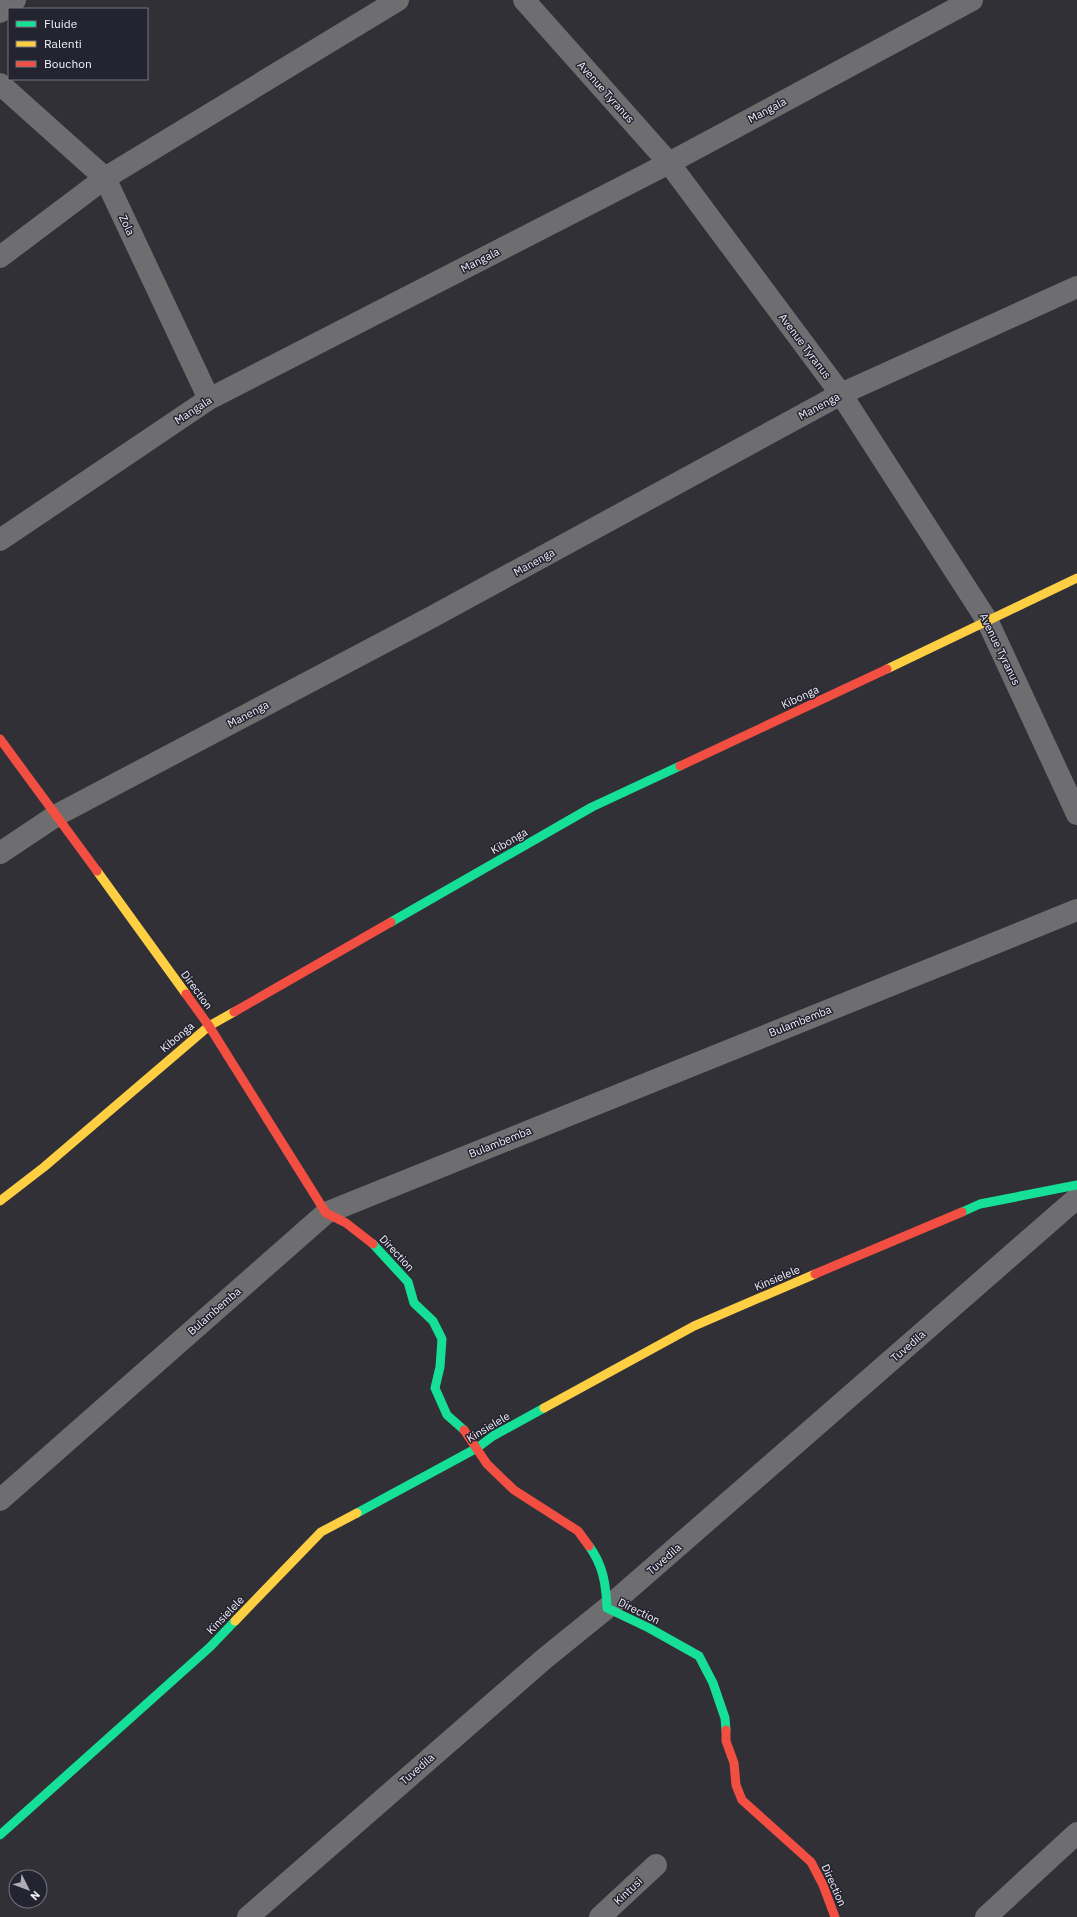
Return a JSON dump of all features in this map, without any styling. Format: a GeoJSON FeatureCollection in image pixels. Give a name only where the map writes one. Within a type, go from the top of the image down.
{"type":"FeatureCollection","features":[{"type":"Feature","properties":{"kind":"street"},"geometry":{"type":"LineString","coordinates":[[0,12],[15,0]]}},
{"type":"Feature","properties":{"kind":"street"},"geometry":{"type":"LineString","coordinates":[[0,257],[105,178],[398,0]]}},
{"type":"Feature","properties":{"kind":"street","name":"Avenue Tyranus"},"geometry":{"type":"LineString","coordinates":[[524,0],[669,163],[841,394],[988,622],[1077,814]]}},
{"type":"Feature","properties":{"kind":"street","name":"Mangala"},"geometry":{"type":"LineString","coordinates":[[0,540],[209,399],[669,163],[972,0]]}},
{"type":"Feature","properties":{"kind":"street","name":"Zola"},"geometry":{"type":"LineString","coordinates":[[0,84],[105,178],[209,399]]}},
{"type":"Feature","properties":{"kind":"street","name":"Manenga"},"geometry":{"type":"LineString","coordinates":[[0,853],[58,815],[430,618],[841,394],[1077,287]]}},
{"type":"Feature","properties":{"kind":"street","name":"Kibonga"},"geometry":{"type":"LineString","coordinates":[[0,1201],[44,1167],[209,1026],[592,807],[988,622],[1077,578]]}},
{"type":"Feature","properties":{"kind":"street","name":"Direction"},"geometry":{"type":"LineString","coordinates":[[0,739],[58,815],[209,1026],[326,1213],[346,1223],[368,1239],[393,1264],[408,1282],[414,1303],[433,1321],[442,1339],[440,1367],[435,1388],[447,1415],[468,1434],[487,1464],[514,1490],[578,1531],[601,1566],[606,1587],[607,1608],[649,1628],[699,1656],[713,1683],[725,1718],[726,1741],[734,1763],[736,1785],[742,1800],[811,1862],[823,1885],[835,1917]]}},
{"type":"Feature","properties":{"kind":"street","name":"Bulambemba"},"geometry":{"type":"LineString","coordinates":[[0,1500],[326,1213],[1077,910]]}},
{"type":"Feature","properties":{"kind":"street","name":"Kinsielele"},"geometry":{"type":"LineString","coordinates":[[0,1835],[210,1647],[321,1532],[477,1448],[493,1436],[694,1326],[980,1204],[1077,1184]]}},
{"type":"Feature","properties":{"kind":"street","name":"Tuvedila"},"geometry":{"type":"LineString","coordinates":[[248,1917],[526,1674],[607,1608],[1077,1198]]}},
{"type":"Feature","properties":{"kind":"street"},"geometry":{"type":"LineString","coordinates":[[986,1917],[1077,1833]]}},
{"type":"Feature","properties":{"kind":"street","name":"Kintusi"},"geometry":{"type":"LineString","coordinates":[[600,1917],[656,1865]]}},
{"type":"Feature","properties":{"kind":"traffic: fast"},"geometry":{"type":"LineString","coordinates":[[391,922],[592,807],[680,766]]}},
{"type":"Feature","properties":{"kind":"traffic: fast"},"geometry":{"type":"LineString","coordinates":[[962,1212],[980,1204],[1077,1185]]}},
{"type":"Feature","properties":{"kind":"traffic: fast"},"geometry":{"type":"LineString","coordinates":[[373,1244],[408,1282],[414,1303],[433,1321],[442,1339],[440,1367],[435,1388],[447,1415],[464,1430]]}},
{"type":"Feature","properties":{"kind":"traffic: fast"},"geometry":{"type":"LineString","coordinates":[[357,1513],[477,1448],[493,1436],[544,1408]]}},
{"type":"Feature","properties":{"kind":"traffic: fast"},"geometry":{"type":"LineString","coordinates":[[589,1546],[601,1568],[606,1591],[607,1608],[649,1628],[699,1656],[713,1683],[725,1718],[726,1730]]}},
{"type":"Feature","properties":{"kind":"traffic: fast"},"geometry":{"type":"LineString","coordinates":[[0,1835],[210,1647],[235,1621]]}},
{"type":"Feature","properties":{"kind":"traffic: slow"},"geometry":{"type":"LineString","coordinates":[[887,669],[1077,578]]}},
{"type":"Feature","properties":{"kind":"traffic: slow"},"geometry":{"type":"LineString","coordinates":[[97,871],[186,994]]}},
{"type":"Feature","properties":{"kind":"traffic: slow"},"geometry":{"type":"LineString","coordinates":[[0,1201],[44,1167],[209,1026],[234,1012]]}},
{"type":"Feature","properties":{"kind":"traffic: slow"},"geometry":{"type":"LineString","coordinates":[[544,1408],[694,1326],[815,1274]]}},
{"type":"Feature","properties":{"kind":"traffic: slow"},"geometry":{"type":"LineString","coordinates":[[235,1621],[321,1532],[357,1513]]}},
{"type":"Feature","properties":{"kind":"traffic: jam"},"geometry":{"type":"LineString","coordinates":[[680,766],[887,669]]}},
{"type":"Feature","properties":{"kind":"traffic: jam"},"geometry":{"type":"LineString","coordinates":[[0,739],[97,871]]}},
{"type":"Feature","properties":{"kind":"traffic: jam"},"geometry":{"type":"LineString","coordinates":[[234,1012],[391,922]]}},
{"type":"Feature","properties":{"kind":"traffic: jam"},"geometry":{"type":"LineString","coordinates":[[186,994],[209,1026],[326,1213],[346,1223],[373,1244]]}},
{"type":"Feature","properties":{"kind":"traffic: jam"},"geometry":{"type":"LineString","coordinates":[[815,1274],[962,1212]]}},
{"type":"Feature","properties":{"kind":"traffic: jam"},"geometry":{"type":"LineString","coordinates":[[464,1430],[487,1464],[514,1490],[578,1531],[589,1546]]}},
{"type":"Feature","properties":{"kind":"traffic: jam"},"geometry":{"type":"LineString","coordinates":[[726,1730],[726,1741],[734,1763],[736,1785],[742,1800],[811,1862],[823,1885],[835,1917]]}}]}
